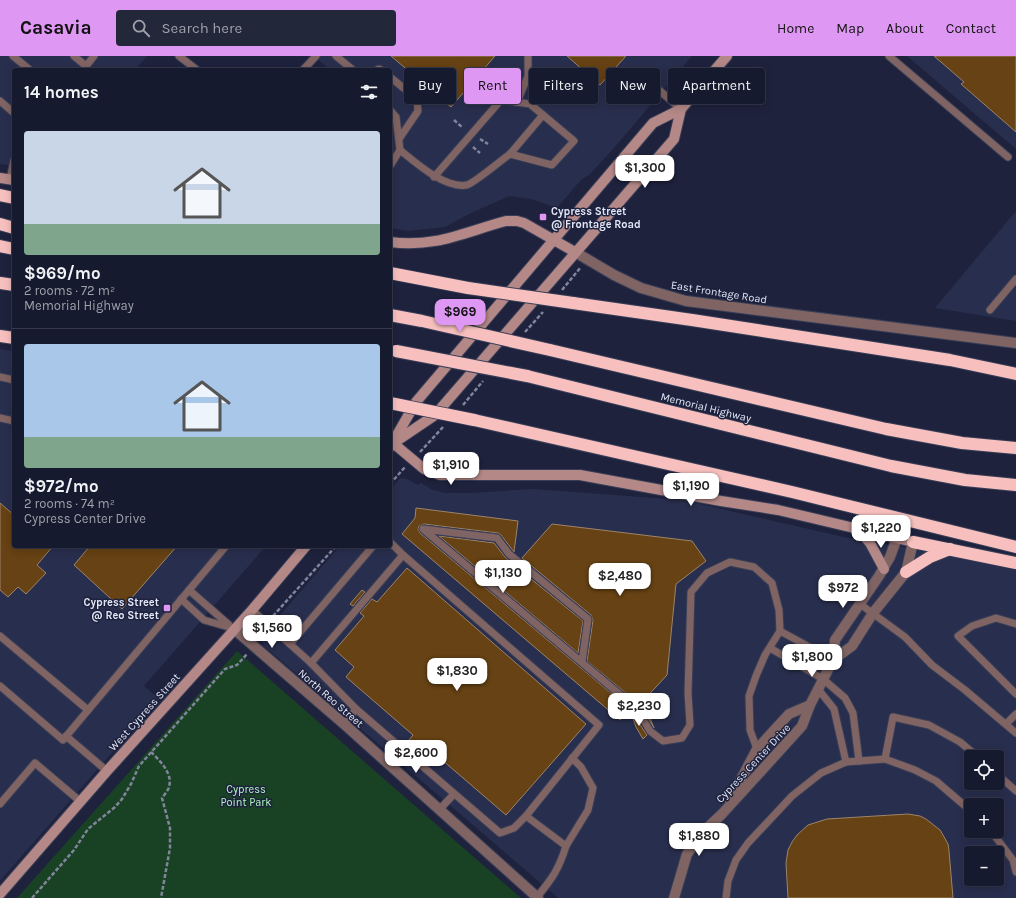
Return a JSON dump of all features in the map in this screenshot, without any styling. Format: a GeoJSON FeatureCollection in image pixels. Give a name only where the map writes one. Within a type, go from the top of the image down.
{"type":"FeatureCollection","features":[{"type":"Feature","properties":{"kind":"highway"},"geometry":{"type":"LineString","coordinates":[[0,195],[12,198]]}},
{"type":"Feature","properties":{"kind":"highway"},"geometry":{"type":"LineString","coordinates":[[0,224],[12,227]]}},
{"type":"Feature","properties":{"kind":"highway"},"geometry":{"type":"LineString","coordinates":[[0,246],[12,249]]}},
{"type":"Feature","properties":{"kind":"highway"},"geometry":{"type":"LineString","coordinates":[[392,273],[468,288],[692,320],[950,360],[1016,374]]}},
{"type":"Feature","properties":{"kind":"highway"},"geometry":{"type":"LineString","coordinates":[[0,283],[12,285]]}},
{"type":"Feature","properties":{"kind":"highway","name":"Memorial Highway"},"geometry":{"type":"LineString","coordinates":[[392,315],[550,350],[886,428],[962,442],[1016,448]]}},
{"type":"Feature","properties":{"kind":"highway"},"geometry":{"type":"LineString","coordinates":[[0,336],[12,338]]}},
{"type":"Feature","properties":{"kind":"highway","name":"Memorial Highway"},"geometry":{"type":"LineString","coordinates":[[393,350],[527,376],[891,466],[988,483],[1016,485]]}},
{"type":"Feature","properties":{"kind":"highway"},"geometry":{"type":"LineString","coordinates":[[392,403],[474,420],[792,492],[1016,547]]}},
{"type":"Feature","properties":{"kind":"highway"},"geometry":{"type":"LineString","coordinates":[[988,483],[1016,490]]}},
{"type":"Feature","properties":{"kind":"highway"},"geometry":{"type":"LineString","coordinates":[[913,542],[1016,563]]}},
{"type":"Feature","properties":{"kind":"highway"},"geometry":{"type":"LineString","coordinates":[[906,572],[930,557],[950,549]]}},
{"type":"Feature","properties":{"kind":"street"},"geometry":{"type":"LineString","coordinates":[[392,445],[416,402],[653,123],[681,109],[727,56]]}},
{"type":"Feature","properties":{"kind":"street"},"geometry":{"type":"LineString","coordinates":[[392,445],[435,415],[674,139],[681,109]]}},
{"type":"Feature","properties":{"kind":"street","name":"East Frontage Road"},"geometry":{"type":"LineString","coordinates":[[392,242],[422,244],[447,239],[506,221],[516,220],[524,223],[614,275],[641,288],[686,301],[1016,343]]}},
{"type":"Feature","properties":{"kind":"street"},"geometry":{"type":"LineString","coordinates":[[392,445],[424,470],[440,476],[580,475],[778,510],[913,542]]}},
{"type":"Feature","properties":{"kind":"street"},"geometry":{"type":"LineString","coordinates":[[857,528],[870,543],[884,568]]}},
{"type":"Feature","properties":{"kind":"street","name":"Cypress Center Drive"},"geometry":{"type":"LineString","coordinates":[[674,898],[687,854],[704,831],[722,814],[802,726],[810,705],[833,660],[835,640],[884,568],[897,538]]}},
{"type":"Feature","properties":{"kind":"street","name":"Cypress Center Drive"},"geometry":{"type":"LineString","coordinates":[[833,660],[852,646],[873,613],[906,572],[913,542]]}},
{"type":"Feature","properties":{"kind":"street","name":"West Cypress Street"},"geometry":{"type":"LineString","coordinates":[[0,894],[81,802],[107,770],[233,629],[252,610],[304,548]]}},
{"type":"Feature","properties":{"kind":"street","name":"North Reo Street"},"geometry":{"type":"LineString","coordinates":[[233,629],[344,724],[537,898]]}},
{"type":"Feature","properties":{"kind":"street","name":"Cypress Center Drive"},"geometry":{"type":"LineString","coordinates":[[722,814],[757,750],[789,714],[810,705]]}},
{"type":"Feature","properties":{"kind":"lane"},"geometry":{"type":"LineString","coordinates":[[13,56],[28,68]]}},
{"type":"Feature","properties":{"kind":"lane"},"geometry":{"type":"LineString","coordinates":[[74,56],[84,68],[94,56]]}},
{"type":"Feature","properties":{"kind":"lane"},"geometry":{"type":"LineString","coordinates":[[179,56],[194,68]]}},
{"type":"Feature","properties":{"kind":"lane"},"geometry":{"type":"LineString","coordinates":[[305,68],[316,56]]}},
{"type":"Feature","properties":{"kind":"lane"},"geometry":{"type":"LineString","coordinates":[[336,56],[351,68]]}},
{"type":"Feature","properties":{"kind":"lane"},"geometry":{"type":"LineString","coordinates":[[521,93],[528,76],[528,56]]}},
{"type":"Feature","properties":{"kind":"lane"},"geometry":{"type":"LineString","coordinates":[[889,56],[1008,157]]}},
{"type":"Feature","properties":{"kind":"lane"},"geometry":{"type":"LineString","coordinates":[[392,80],[418,99],[418,111],[398,139]]}},
{"type":"Feature","properties":{"kind":"lane"},"geometry":{"type":"LineString","coordinates":[[660,91],[681,109]]}},
{"type":"Feature","properties":{"kind":"lane"},"geometry":{"type":"LineString","coordinates":[[0,101],[12,111]]}},
{"type":"Feature","properties":{"kind":"lane"},"geometry":{"type":"LineString","coordinates":[[510,154],[552,165],[574,141],[530,104],[521,103]]}},
{"type":"Feature","properties":{"kind":"lane"},"geometry":{"type":"LineString","coordinates":[[434,176],[497,104]]}},
{"type":"Feature","properties":{"kind":"lane"},"geometry":{"type":"LineString","coordinates":[[392,113],[396,118],[400,150],[434,176],[448,183],[468,185],[510,154],[543,115]]}},
{"type":"Feature","properties":{"kind":"lane"},"geometry":{"type":"LineString","coordinates":[[392,163],[400,150]]}},
{"type":"Feature","properties":{"kind":"lane"},"geometry":{"type":"LineString","coordinates":[[8,179],[12,166]]}},
{"type":"Feature","properties":{"kind":"lane"},"geometry":{"type":"LineString","coordinates":[[990,310],[1016,279]]}},
{"type":"Feature","properties":{"kind":"lane"},"geometry":{"type":"LineString","coordinates":[[0,377],[12,380]]}},
{"type":"Feature","properties":{"kind":"lane"},"geometry":{"type":"LineString","coordinates":[[0,418],[12,421]]}},
{"type":"Feature","properties":{"kind":"lane"},"geometry":{"type":"LineString","coordinates":[[582,662],[588,619],[509,554],[497,538],[423,529],[636,708],[650,731],[662,741],[682,738],[690,725],[688,693],[691,592],[707,572],[730,562],[754,567],[772,583],[779,610],[780,631],[765,655],[749,696],[750,730],[757,750]]}},
{"type":"Feature","properties":{"kind":"lane"},"geometry":{"type":"LineString","coordinates":[[252,610],[311,663],[356,709],[500,833],[514,828],[526,816],[599,725],[392,544]]}},
{"type":"Feature","properties":{"kind":"lane"},"geometry":{"type":"LineString","coordinates":[[0,686],[63,740],[224,548]]}},
{"type":"Feature","properties":{"kind":"lane"},"geometry":{"type":"LineString","coordinates":[[290,644],[372,548]]}},
{"type":"Feature","properties":{"kind":"lane"},"geometry":{"type":"LineString","coordinates":[[311,663],[403,555]]}},
{"type":"Feature","properties":{"kind":"lane"},"geometry":{"type":"LineString","coordinates":[[189,590],[233,629]]}},
{"type":"Feature","properties":{"kind":"lane"},"geometry":{"type":"LineString","coordinates":[[181,599],[204,620],[233,629]]}},
{"type":"Feature","properties":{"kind":"lane"},"geometry":{"type":"LineString","coordinates":[[860,604],[905,637],[932,665],[965,690],[1016,733]]}},
{"type":"Feature","properties":{"kind":"lane"},"geometry":{"type":"LineString","coordinates":[[1016,624],[996,618],[972,626],[958,636],[1016,694]]}},
{"type":"Feature","properties":{"kind":"lane"},"geometry":{"type":"LineString","coordinates":[[780,631],[833,660]]}},
{"type":"Feature","properties":{"kind":"lane"},"geometry":{"type":"LineString","coordinates":[[0,636],[88,710]]}},
{"type":"Feature","properties":{"kind":"lane"},"geometry":{"type":"LineString","coordinates":[[770,648],[823,679],[845,698],[853,713],[859,761]]}},
{"type":"Feature","properties":{"kind":"lane"},"geometry":{"type":"LineString","coordinates":[[818,689],[834,709],[846,762]]}},
{"type":"Feature","properties":{"kind":"lane"},"geometry":{"type":"LineString","coordinates":[[344,724],[356,709]]}},
{"type":"Feature","properties":{"kind":"lane"},"geometry":{"type":"LineString","coordinates":[[1006,724],[1016,714]]}},
{"type":"Feature","properties":{"kind":"lane"},"geometry":{"type":"LineString","coordinates":[[885,759],[893,717],[929,725],[960,742],[970,750]]}},
{"type":"Feature","properties":{"kind":"lane"},"geometry":{"type":"LineString","coordinates":[[66,736],[107,770]]}},
{"type":"Feature","properties":{"kind":"lane"},"geometry":{"type":"LineString","coordinates":[[537,898],[553,878],[562,860],[566,846],[588,810],[593,788],[581,767],[572,758]]}},
{"type":"Feature","properties":{"kind":"lane"},"geometry":{"type":"LineString","coordinates":[[726,898],[728,881],[736,860],[748,842],[792,796],[821,773],[846,762],[885,759],[915,770],[936,781],[964,805]]}},
{"type":"Feature","properties":{"kind":"lane"},"geometry":{"type":"LineString","coordinates":[[0,804],[34,763],[81,802]]}},
{"type":"Feature","properties":{"kind":"lane"},"geometry":{"type":"LineString","coordinates":[[1004,780],[1016,791]]}},
{"type":"Feature","properties":{"kind":"lane"},"geometry":{"type":"LineString","coordinates":[[439,810],[454,794]]}},
{"type":"Feature","properties":{"kind":"lane"},"geometry":{"type":"LineString","coordinates":[[526,816],[566,846]]}},
{"type":"Feature","properties":{"kind":"lane"},"geometry":{"type":"LineString","coordinates":[[996,838],[1013,860],[1016,872]]}},
{"type":"Feature","properties":{"kind":"path"},"geometry":{"type":"LineString","coordinates":[[454,120],[464,128]]}},
{"type":"Feature","properties":{"kind":"path"},"geometry":{"type":"LineString","coordinates":[[478,137],[488,144]]}},
{"type":"Feature","properties":{"kind":"path"},"geometry":{"type":"LineString","coordinates":[[471,145],[480,153]]}},
{"type":"Feature","properties":{"kind":"path"},"geometry":{"type":"LineString","coordinates":[[392,482],[398,474]]}},
{"type":"Feature","properties":{"kind":"path"},"geometry":{"type":"LineString","coordinates":[[272,617],[334,548]]}},
{"type":"Feature","properties":{"kind":"path"},"geometry":{"type":"LineString","coordinates":[[32,898],[74,850],[88,829],[115,807],[131,784],[139,766],[151,752],[225,669],[237,665]]}},
{"type":"Feature","properties":{"kind":"path"},"geometry":{"type":"LineString","coordinates":[[151,752],[164,766],[170,777],[169,788],[162,798],[170,828],[170,848],[161,898]]}},
{"type":"Feature","properties":{"kind":"shaded area"},"geometry":{"type":"Polygon","coordinates":[[[0,56],[147,56],[137,68],[12,68],[12,166],[0,164],[0,56]]]}},
{"type":"Feature","properties":{"kind":"shaded area"},"geometry":{"type":"Polygon","coordinates":[[[314,56],[692,56],[682,68],[668,68],[668,84],[660,94],[660,68],[606,68],[606,104],[651,104],[614,148],[590,174],[581,180],[557,208],[531,199],[509,196],[467,215],[445,227],[408,231],[392,228],[392,68],[328,68],[314,56]]]}},
{"type":"Feature","properties":{"kind":"shaded area"},"geometry":{"type":"Polygon","coordinates":[[[907,56],[1016,56],[1016,149],[907,56]]]}},
{"type":"Feature","properties":{"kind":"shaded area"},"geometry":{"type":"Polygon","coordinates":[[[1016,211],[1016,321],[935,308],[1016,211]]]}},
{"type":"Feature","properties":{"kind":"shaded area"},"geometry":{"type":"Polygon","coordinates":[[[0,349],[12,351],[12,548],[264,548],[144,686],[159,699],[0,881],[0,349]]]}},
{"type":"Feature","properties":{"kind":"shaded area"},"geometry":{"type":"Polygon","coordinates":[[[400,478],[407,479],[418,485],[421,483],[433,490],[445,493],[472,493],[532,489],[683,500],[848,538],[968,558],[1016,570],[1016,898],[558,898],[264,646],[262,641],[279,622],[280,615],[338,548],[392,548],[392,488],[400,478]]]}},
{"type":"Feature","properties":{"kind":"green space","name":"Cypress Point Park"},"geometry":{"type":"Polygon","coordinates":[[[237,651],[521,898],[17,898],[237,651]]]}},
{"type":"Feature","properties":{"kind":"building"},"geometry":{"type":"Polygon","coordinates":[[[391,56],[495,56],[485,68],[464,68],[464,92],[456,101],[456,68],[405,68],[391,56]]]}},
{"type":"Feature","properties":{"kind":"building"},"geometry":{"type":"Polygon","coordinates":[[[567,56],[626,56],[615,68],[606,68],[606,78],[600,85],[598,83],[598,68],[581,68],[567,56]]]}},
{"type":"Feature","properties":{"kind":"building"},"geometry":{"type":"Polygon","coordinates":[[[934,56],[1016,56],[1016,132],[961,84],[964,82],[934,56]]]}},
{"type":"Feature","properties":{"kind":"building"},"geometry":{"type":"Polygon","coordinates":[[[0,503],[12,513],[12,548],[51,548],[37,565],[46,573],[26,594],[18,587],[8,597],[0,590],[0,503]]]}},
{"type":"Feature","properties":{"kind":"building"},"geometry":{"type":"Polygon","coordinates":[[[416,508],[518,521],[514,552],[498,533],[424,524],[419,526],[418,529],[420,533],[630,709],[620,720],[402,534],[415,518],[416,508]]]}},
{"type":"Feature","properties":{"kind":"building"},"geometry":{"type":"Polygon","coordinates":[[[552,524],[692,541],[706,561],[676,584],[667,675],[643,701],[654,728],[639,704],[587,661],[593,620],[591,615],[522,558],[552,524]]]}},
{"type":"Feature","properties":{"kind":"building"},"geometry":{"type":"Polygon","coordinates":[[[439,536],[494,543],[505,557],[513,564],[512,569],[515,566],[583,621],[578,653],[439,536]]]}},
{"type":"Feature","properties":{"kind":"building"},"geometry":{"type":"Polygon","coordinates":[[[88,548],[175,548],[122,609],[74,565],[88,548]]]}},
{"type":"Feature","properties":{"kind":"building"},"geometry":{"type":"Polygon","coordinates":[[[407,568],[586,724],[506,815],[434,753],[426,762],[405,745],[413,735],[346,677],[354,667],[335,650],[364,616],[360,613],[372,599],[377,602],[407,568]]]}},
{"type":"Feature","properties":{"kind":"building"},"geometry":{"type":"Polygon","coordinates":[[[362,590],[365,592],[353,606],[350,604],[362,590]]]}},
{"type":"Feature","properties":{"kind":"building"},"geometry":{"type":"Polygon","coordinates":[[[630,710],[647,735],[643,739],[636,727],[630,710]]]}},
{"type":"Feature","properties":{"kind":"building"},"geometry":{"type":"Polygon","coordinates":[[[908,814],[920,816],[926,819],[940,830],[948,844],[953,898],[788,898],[786,863],[788,850],[797,835],[808,825],[827,819],[908,814]]]}},
{"type":"Feature","properties":{"kind":"place","name":"Cypress Street @ Frontage Road"},"geometry":{"type":"Point","coordinates":[543,217]}},
{"type":"Feature","properties":{"kind":"place","name":"Cypress Street @ Reo Street"},"geometry":{"type":"Point","coordinates":[167,608]}}]}
